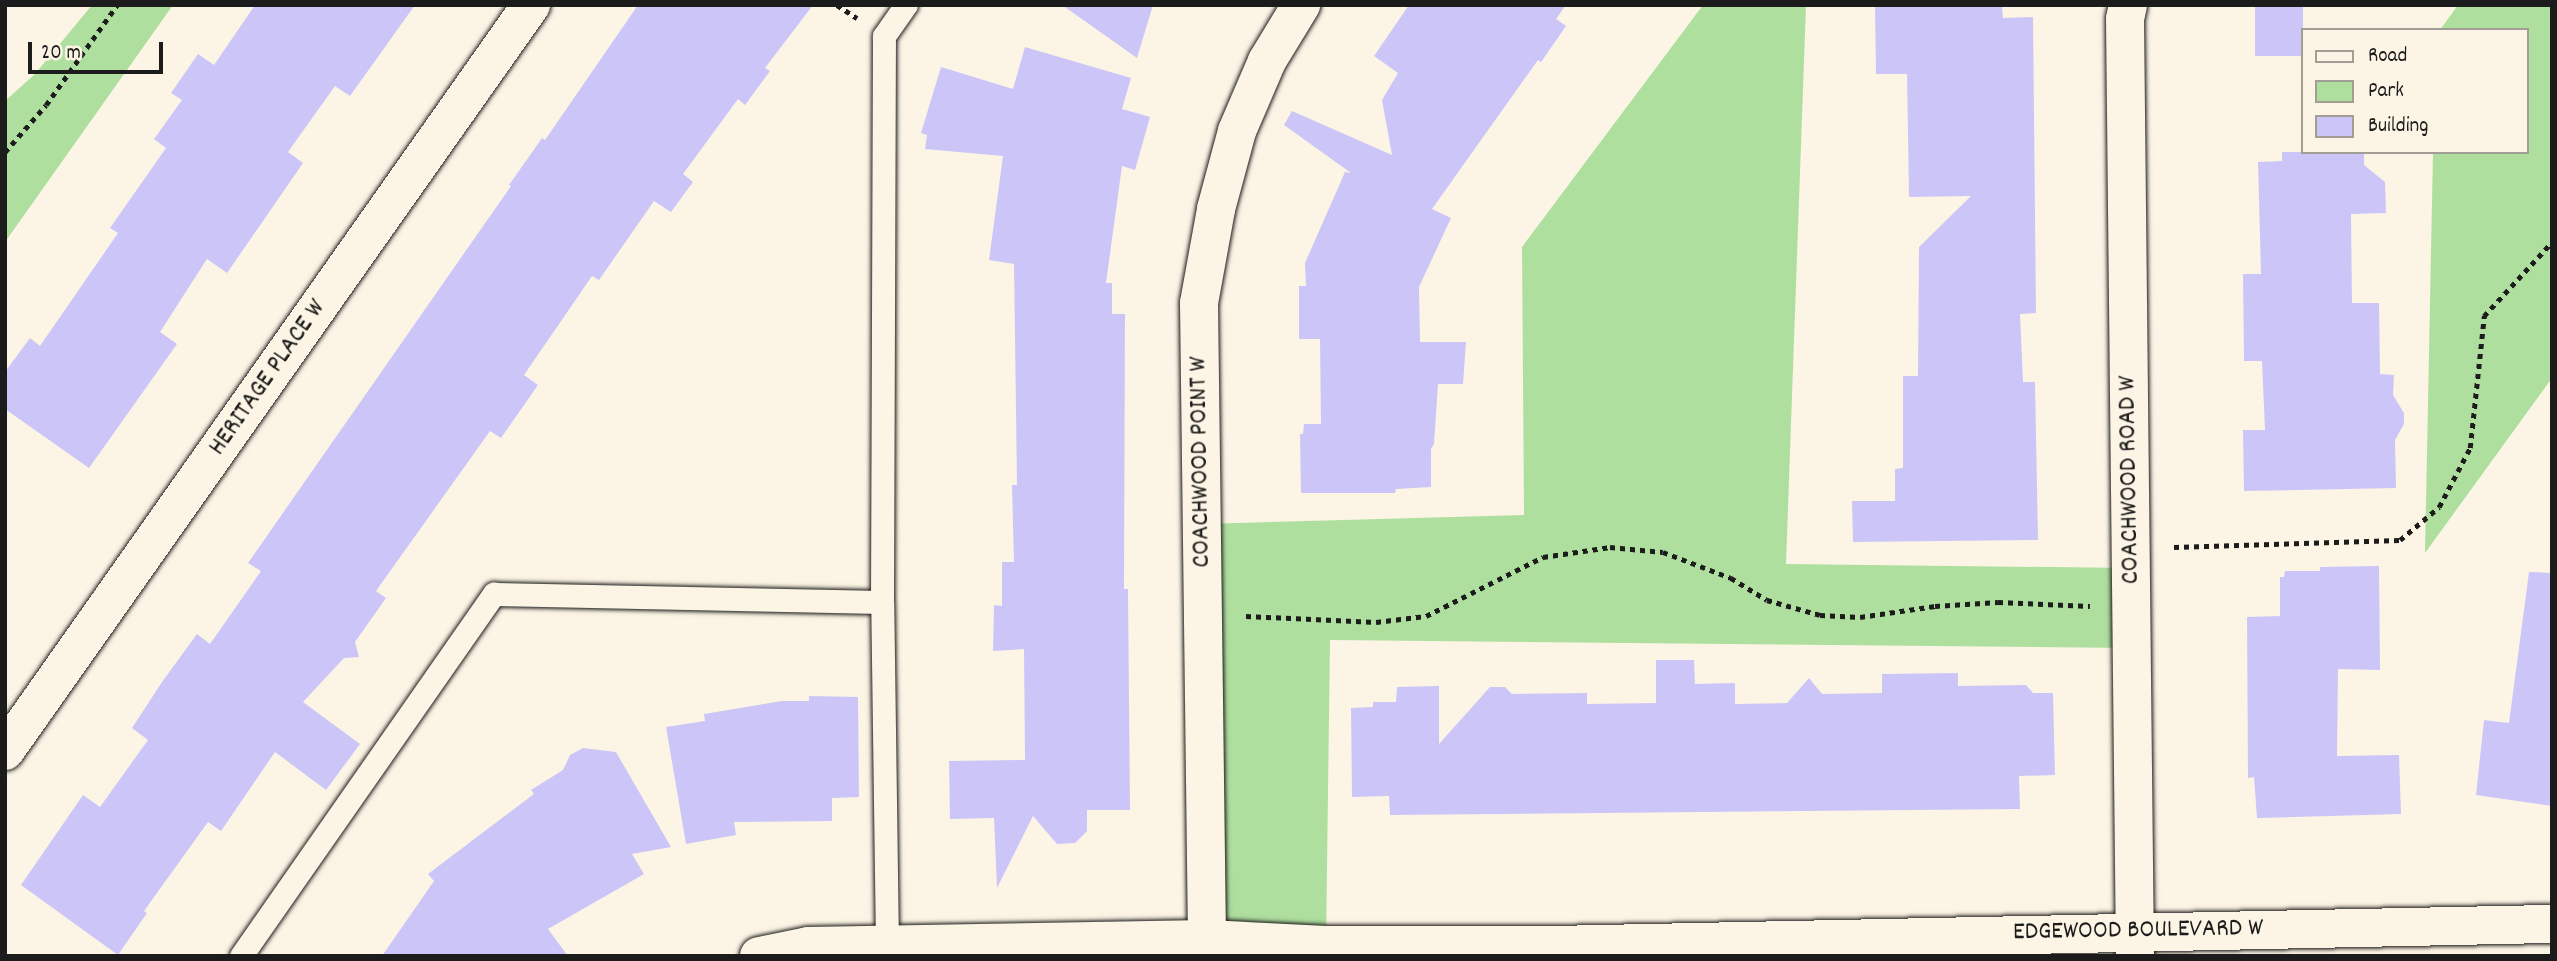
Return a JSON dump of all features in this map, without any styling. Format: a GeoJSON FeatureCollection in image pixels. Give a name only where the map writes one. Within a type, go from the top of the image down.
{"type":"FeatureCollection","features":[{"type":"Feature","properties":{"kind":"street","name":"HERITAGE PLACE W"},"geometry":{"type":"LineString","coordinates":[[5,751],[531,5]]}},
{"type":"Feature","properties":{"kind":"street","name":"COACHWOOD POINT W"},"geometry":{"type":"LineString","coordinates":[[1207,939],[1199,303],[1216,209],[1237,131],[1267,61],[1301,5]]}},
{"type":"Feature","properties":{"kind":"street","name":"COACHWOOD ROAD W"},"geometry":{"type":"LineString","coordinates":[[2127,5],[2124,19],[2135,943]]}},
{"type":"Feature","properties":{"kind":"street","name":"EDGEWOOD BOULEVARD W"},"geometry":{"type":"LineString","coordinates":[[759,956],[808,946],[1207,939],[1326,945],[1554,950],[2135,943],[2552,924]]}},
{"type":"Feature","properties":{"kind":"lane"},"geometry":{"type":"LineString","coordinates":[[887,945],[882,602],[884,36],[906,5]]}},
{"type":"Feature","properties":{"kind":"lane"},"geometry":{"type":"LineString","coordinates":[[241,956],[494,594],[882,602]]}},
{"type":"Feature","properties":{"kind":"path"},"geometry":{"type":"LineString","coordinates":[[5,152],[47,105],[117,5]]}},
{"type":"Feature","properties":{"kind":"path"},"geometry":{"type":"LineString","coordinates":[[2131,549],[2400,540],[2439,507],[2470,449],[2484,316],[2552,242]]}},
{"type":"Feature","properties":{"kind":"path"},"geometry":{"type":"LineString","coordinates":[[1203,614],[1376,622],[1426,616],[1543,557],[1610,547],[1663,552],[1731,578],[1767,600],[1820,615],[1860,617],[1935,606],[1998,602],[2132,608]]}},
{"type":"Feature","properties":{"kind":"green space"},"geometry":{"type":"Polygon","coordinates":[[[92,5],[173,5],[5,242],[5,101],[35,74],[92,5]]]}},
{"type":"Feature","properties":{"kind":"green space"},"geometry":{"type":"Polygon","coordinates":[[[1703,5],[1806,5],[1786,564],[2131,568],[2133,648],[1330,640],[1326,945],[1207,956],[1202,524],[1524,515],[1522,247],[1703,5]]]}},
{"type":"Feature","properties":{"kind":"green space"},"geometry":{"type":"Polygon","coordinates":[[[2458,5],[2552,5],[2552,378],[2425,553],[2433,154],[2529,154],[2529,28],[2441,28],[2458,5]]]}},
{"type":"Feature","properties":{"kind":"building"},"geometry":{"type":"Polygon","coordinates":[[[255,5],[415,5],[350,96],[335,86],[288,152],[303,163],[227,273],[207,259],[160,332],[177,344],[89,468],[5,409],[5,372],[30,338],[40,346],[118,233],[110,228],[166,148],[154,139],[182,100],[171,93],[198,54],[214,65],[255,5]]]}},
{"type":"Feature","properties":{"kind":"building"},"geometry":{"type":"Polygon","coordinates":[[[638,5],[813,5],[765,68],[770,71],[745,105],[738,99],[683,174],[693,182],[671,212],[654,201],[599,280],[592,276],[524,375],[538,385],[501,438],[490,431],[376,591],[386,598],[355,642],[359,657],[344,658],[303,702],[360,744],[326,790],[275,752],[221,831],[208,822],[144,911],[147,913],[118,955],[21,885],[83,795],[100,807],[148,740],[132,728],[162,682],[197,634],[210,644],[261,571],[248,563],[511,186],[509,185],[542,138],[545,140],[638,5]]]}},
{"type":"Feature","properties":{"kind":"building"},"geometry":{"type":"Polygon","coordinates":[[[1062,5],[1153,5],[1137,58],[1062,5]]]}},
{"type":"Feature","properties":{"kind":"building"},"geometry":{"type":"Polygon","coordinates":[[[1409,5],[1566,5],[1556,19],[1566,26],[1541,62],[1538,60],[1432,209],[1451,218],[1419,287],[1420,342],[1466,342],[1463,384],[1438,384],[1434,444],[1431,449],[1431,487],[1396,489],[1395,493],[1301,493],[1300,434],[1303,434],[1304,424],[1321,424],[1320,339],[1299,339],[1299,286],[1306,286],[1305,263],[1345,172],[1351,173],[1284,125],[1292,111],[1392,155],[1382,100],[1398,73],[1374,56],[1409,5]]]}},
{"type":"Feature","properties":{"kind":"building"},"geometry":{"type":"Polygon","coordinates":[[[1875,5],[2002,5],[2003,18],[2033,17],[2036,313],[2020,314],[2023,382],[2035,382],[2038,540],[1853,542],[1852,501],[1895,501],[1895,469],[1903,468],[1903,376],[1918,376],[1919,247],[1971,196],[1909,197],[1907,74],[1876,74],[1875,5]]]}},
{"type":"Feature","properties":{"kind":"building"},"geometry":{"type":"Polygon","coordinates":[[[2255,5],[2303,5],[2302,56],[2255,56],[2255,5]]]}},
{"type":"Feature","properties":{"kind":"building"},"geometry":{"type":"Polygon","coordinates":[[[1025,47],[1131,78],[1122,109],[1150,117],[1135,170],[1122,166],[1106,283],[1112,283],[1112,314],[1125,314],[1124,589],[1128,589],[1130,810],[1087,810],[1087,831],[1075,843],[1057,844],[1033,816],[997,888],[994,818],[950,819],[949,761],[1025,760],[1024,649],[993,651],[994,605],[1002,606],[1002,562],[1014,562],[1012,485],[1017,485],[1014,264],[989,260],[1003,156],[925,149],[927,135],[921,133],[941,67],[1013,89],[1025,47]]]}},
{"type":"Feature","properties":{"kind":"building"},"geometry":{"type":"Polygon","coordinates":[[[2282,152],[2364,154],[2364,165],[2385,182],[2386,213],[2351,214],[2352,303],[2379,303],[2380,374],[2394,375],[2393,395],[2404,413],[2404,424],[2395,440],[2396,488],[2244,491],[2243,430],[2265,430],[2262,361],[2244,361],[2243,274],[2261,274],[2258,162],[2282,161],[2282,152]]]}},
{"type":"Feature","properties":{"kind":"building"},"geometry":{"type":"Polygon","coordinates":[[[2379,566],[2380,670],[2338,669],[2337,756],[2399,755],[2401,814],[2257,818],[2254,777],[2248,778],[2247,617],[2280,616],[2280,577],[2284,577],[2285,571],[2320,571],[2320,567],[2379,566]]]}},
{"type":"Feature","properties":{"kind":"building"},"geometry":{"type":"Polygon","coordinates":[[[2529,572],[2552,573],[2552,806],[2476,795],[2484,720],[2509,723],[2529,572]]]}},
{"type":"Feature","properties":{"kind":"building"},"geometry":{"type":"Polygon","coordinates":[[[1656,660],[1694,660],[1695,684],[1735,683],[1735,704],[1787,703],[1809,678],[1822,694],[1882,693],[1882,674],[1958,673],[1958,686],[2026,685],[2033,693],[2053,693],[2055,775],[2019,776],[2020,809],[1390,815],[1389,796],[1352,797],[1351,708],[1373,707],[1373,702],[1396,702],[1397,687],[1439,686],[1439,744],[1490,687],[1505,687],[1512,694],[1587,693],[1587,704],[1656,703],[1656,660]]]}},
{"type":"Feature","properties":{"kind":"building"},"geometry":{"type":"Polygon","coordinates":[[[809,696],[858,697],[859,797],[832,798],[832,821],[734,822],[736,835],[686,844],[666,727],[705,721],[704,714],[782,701],[809,701],[809,696]]]}},
{"type":"Feature","properties":{"kind":"building"},"geometry":{"type":"Polygon","coordinates":[[[583,748],[616,752],[671,847],[632,854],[644,874],[548,929],[568,956],[382,956],[434,881],[428,874],[534,794],[531,790],[563,770],[570,755],[583,748]]]}}]}
